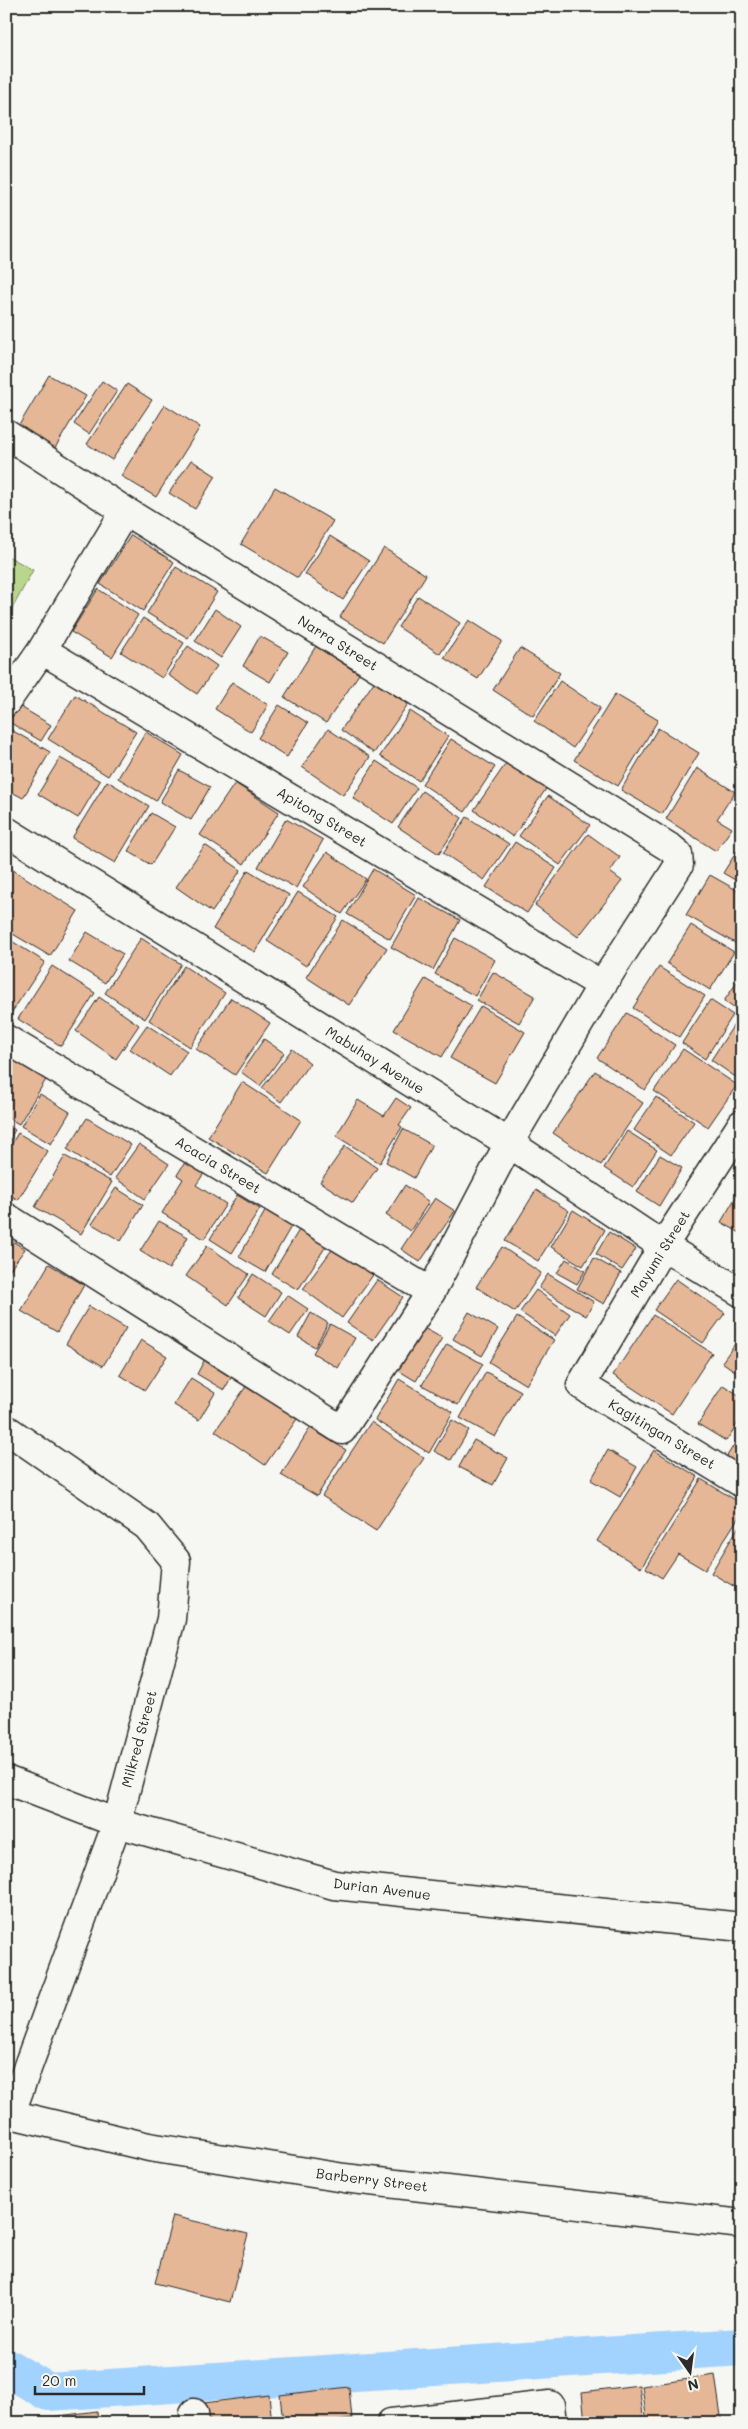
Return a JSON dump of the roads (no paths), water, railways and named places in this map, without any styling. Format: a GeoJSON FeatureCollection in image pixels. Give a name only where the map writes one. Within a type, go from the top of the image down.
{"type":"FeatureCollection","features":[{"type":"Feature","properties":{"kind":"street","name":"Narra Street"},"geometry":{"type":"LineString","coordinates":[[6,434],[125,511],[678,854],[679,865],[602,985]]}},
{"type":"Feature","properties":{"kind":"street"},"geometry":{"type":"LineString","coordinates":[[6,702],[42,650],[125,511]]}},
{"type":"Feature","properties":{"kind":"street","name":"Apitong Street"},"geometry":{"type":"LineString","coordinates":[[42,650],[602,985]]}},
{"type":"Feature","properties":{"kind":"street","name":"Mabuhay Avenue"},"geometry":{"type":"LineString","coordinates":[[6,831],[509,1143],[663,1246],[742,1293]]}},
{"type":"Feature","properties":{"kind":"street"},"geometry":{"type":"LineString","coordinates":[[6,1217],[342,1430],[431,1292],[509,1143],[602,985]]}},
{"type":"Feature","properties":{"kind":"street","name":"Acacia Street"},"geometry":{"type":"LineString","coordinates":[[6,1039],[431,1292]]}},
{"type":"Feature","properties":{"kind":"street","name":"Mayumi Street"},"geometry":{"type":"LineString","coordinates":[[581,1385],[663,1246],[742,1124]]}},
{"type":"Feature","properties":{"kind":"street","name":"Kagitingan Street"},"geometry":{"type":"LineString","coordinates":[[581,1385],[742,1483]]}},
{"type":"Feature","properties":{"kind":"street","name":"Milkred Street"},"geometry":{"type":"LineString","coordinates":[[6,1429],[146,1526],[176,1561],[171,1619],[117,1823],[8,2114]]}},
{"type":"Feature","properties":{"kind":"street","name":"Durian Avenue"},"geometry":{"type":"LineString","coordinates":[[6,1780],[117,1823],[334,1884],[742,1927]]}},
{"type":"Feature","properties":{"kind":"street","name":"Barberry Street"},"geometry":{"type":"LineString","coordinates":[[8,2114],[149,2148],[344,2178],[742,2224]]}},
{"type":"Feature","properties":{"kind":"street"},"geometry":{"type":"LineString","coordinates":[[391,2423],[550,2406],[552,2423]]}},
{"type":"Feature","properties":{"kind":"waterway"},"geometry":{"type":"LineString","coordinates":[[6,2367],[48,2392],[742,2347]]}}]}
